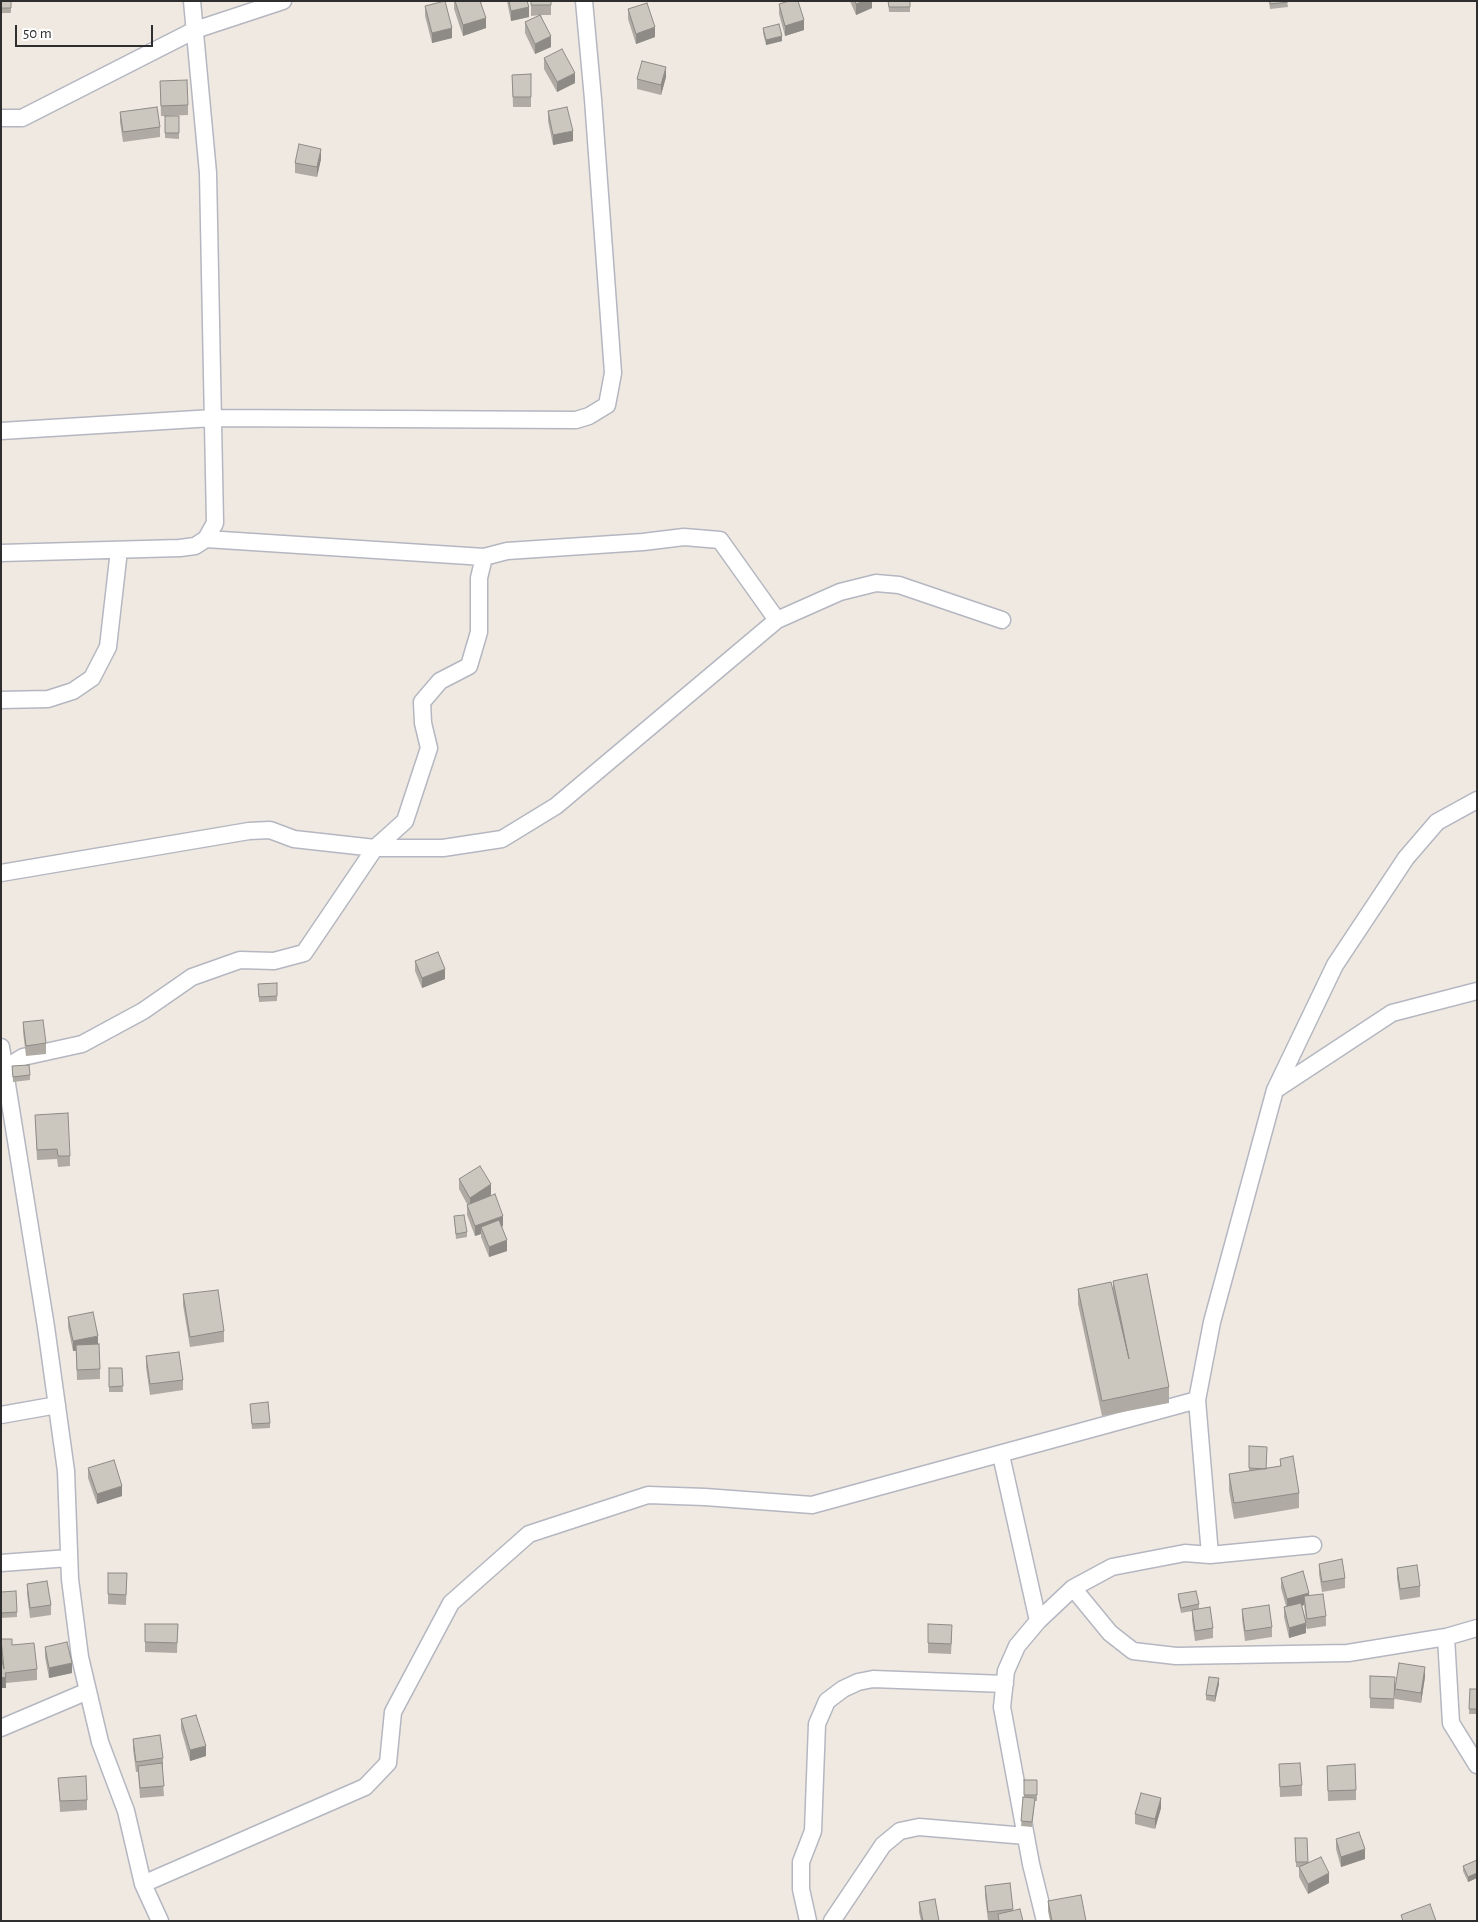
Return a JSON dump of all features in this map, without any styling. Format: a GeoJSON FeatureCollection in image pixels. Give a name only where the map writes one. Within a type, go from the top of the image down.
{"type":"FeatureCollection","features":[{"type":"Feature","properties":{"kind":"street"},"geometry":{"type":"LineString","coordinates":[[1,553],[195,546],[206,539],[215,523],[208,173],[192,1]]}},
{"type":"Feature","properties":{"kind":"street"},"geometry":{"type":"LineString","coordinates":[[1,118],[22,118],[195,30],[283,1]]}},
{"type":"Feature","properties":{"kind":"street"},"geometry":{"type":"LineString","coordinates":[[1,432],[213,418],[576,420],[589,416],[607,405],[613,373],[584,1]]}},
{"type":"Feature","properties":{"kind":"street"},"geometry":{"type":"LineString","coordinates":[[206,539],[484,557],[507,551],[643,542],[684,537],[720,540],[777,620]]}},
{"type":"Feature","properties":{"kind":"street"},"geometry":{"type":"LineString","coordinates":[[1,700],[48,699],[73,691],[92,678],[108,647],[119,550]]}},
{"type":"Feature","properties":{"kind":"street"},"geometry":{"type":"LineString","coordinates":[[4,1083],[23,1057],[82,1044],[143,1011],[192,978],[240,960],[274,961],[304,953],[375,848],[405,821],[429,748],[422,702],[440,681],[469,666],[479,632],[479,578],[484,557]]}},
{"type":"Feature","properties":{"kind":"street"},"geometry":{"type":"LineString","coordinates":[[1,873],[249,831],[270,830],[294,839],[375,848],[443,848],[502,839],[556,806],[777,620],[840,592],[876,583],[899,585],[1002,620]]}},
{"type":"Feature","properties":{"kind":"street"},"geometry":{"type":"LineString","coordinates":[[1210,1555],[1197,1400],[1212,1322],[1275,1090],[1335,965],[1406,858],[1437,822],[1477,800]]}},
{"type":"Feature","properties":{"kind":"street"},"geometry":{"type":"LineString","coordinates":[[1275,1090],[1392,1013],[1477,991]]}},
{"type":"Feature","properties":{"kind":"street"},"geometry":{"type":"LineString","coordinates":[[1,1048],[4,1083],[46,1327],[66,1471],[70,1579],[80,1657],[100,1742],[126,1811],[143,1884],[160,1921]]}},
{"type":"Feature","properties":{"kind":"street"},"geometry":{"type":"LineString","coordinates":[[143,1884],[365,1787],[388,1763],[393,1712],[451,1603],[529,1534],[648,1495],[812,1505],[1197,1400]]}},
{"type":"Feature","properties":{"kind":"street"},"geometry":{"type":"LineString","coordinates":[[1,1415],[57,1405]]}},
{"type":"Feature","properties":{"kind":"street"},"geometry":{"type":"LineString","coordinates":[[1001,1455],[1038,1621]]}},
{"type":"Feature","properties":{"kind":"street"},"geometry":{"type":"LineString","coordinates":[[1045,1921],[1026,1836],[1002,1707],[1006,1671],[1017,1646],[1038,1621],[1073,1588],[1112,1567],[1185,1552],[1210,1555],[1313,1545]]}},
{"type":"Feature","properties":{"kind":"street"},"geometry":{"type":"LineString","coordinates":[[1,1562],[70,1558]]}},
{"type":"Feature","properties":{"kind":"street"},"geometry":{"type":"LineString","coordinates":[[1073,1588],[1110,1632],[1133,1651],[1176,1656],[1348,1653],[1446,1636],[1477,1628]]}},
{"type":"Feature","properties":{"kind":"street"},"geometry":{"type":"LineString","coordinates":[[1446,1636],[1451,1723],[1477,1765]]}},
{"type":"Feature","properties":{"kind":"street"},"geometry":{"type":"LineString","coordinates":[[808,1921],[800,1889],[800,1862],[813,1831],[817,1724],[827,1701],[843,1689],[858,1682],[873,1679],[1005,1684]]}},
{"type":"Feature","properties":{"kind":"street"},"geometry":{"type":"LineString","coordinates":[[1,1728],[88,1691]]}},
{"type":"Feature","properties":{"kind":"street"},"geometry":{"type":"LineString","coordinates":[[832,1921],[883,1845],[900,1831],[919,1827],[1026,1836]]}},
{"type":"Feature","properties":{"kind":"building"},"geometry":{"type":"Polygon","coordinates":[[[1,1],[11,1],[11,8],[1,8],[1,1]]]}},
{"type":"Feature","properties":{"kind":"building"},"geometry":{"type":"Polygon","coordinates":[[[445,1],[452,28],[432,33],[425,6],[445,1]]]}},
{"type":"Feature","properties":{"kind":"building"},"geometry":{"type":"Polygon","coordinates":[[[455,1],[480,1],[486,18],[463,25],[455,1]]]}},
{"type":"Feature","properties":{"kind":"building"},"geometry":{"type":"Polygon","coordinates":[[[509,1],[527,1],[529,7],[511,11],[509,1]]]}},
{"type":"Feature","properties":{"kind":"building"},"geometry":{"type":"Polygon","coordinates":[[[531,1],[551,1],[551,5],[531,5],[531,1]]]}},
{"type":"Feature","properties":{"kind":"building"},"geometry":{"type":"Polygon","coordinates":[[[798,1],[804,20],[785,26],[779,4],[798,1]]]}},
{"type":"Feature","properties":{"kind":"building"},"geometry":{"type":"Polygon","coordinates":[[[888,1],[910,1],[910,7],[889,7],[888,1]]]}},
{"type":"Feature","properties":{"kind":"building"},"geometry":{"type":"Polygon","coordinates":[[[1270,1],[1287,1],[1288,2],[1270,4],[1270,1]]]}},
{"type":"Feature","properties":{"kind":"building"},"geometry":{"type":"Polygon","coordinates":[[[647,3],[655,27],[636,34],[628,9],[647,3]]]}},
{"type":"Feature","properties":{"kind":"building"},"geometry":{"type":"Polygon","coordinates":[[[540,15],[551,36],[535,44],[525,22],[540,15]]]}},
{"type":"Feature","properties":{"kind":"building"},"geometry":{"type":"Polygon","coordinates":[[[779,24],[782,36],[766,40],[763,28],[779,24]]]}},
{"type":"Feature","properties":{"kind":"building"},"geometry":{"type":"Polygon","coordinates":[[[562,49],[575,73],[557,82],[544,58],[562,49]]]}},
{"type":"Feature","properties":{"kind":"building"},"geometry":{"type":"Polygon","coordinates":[[[642,61],[666,67],[661,85],[637,79],[642,61]]]}},
{"type":"Feature","properties":{"kind":"building"},"geometry":{"type":"Polygon","coordinates":[[[531,74],[531,97],[513,97],[512,75],[531,74]]]}},
{"type":"Feature","properties":{"kind":"building"},"geometry":{"type":"Polygon","coordinates":[[[187,80],[188,105],[161,106],[160,81],[187,80]]]}},
{"type":"Feature","properties":{"kind":"building"},"geometry":{"type":"Polygon","coordinates":[[[157,107],[160,127],[123,132],[120,112],[157,107]]]}},
{"type":"Feature","properties":{"kind":"building"},"geometry":{"type":"Polygon","coordinates":[[[567,107],[573,131],[553,135],[548,111],[567,107]]]}},
{"type":"Feature","properties":{"kind":"building"},"geometry":{"type":"Polygon","coordinates":[[[165,116],[179,116],[179,133],[165,133],[165,116]]]}},
{"type":"Feature","properties":{"kind":"building"},"geometry":{"type":"Polygon","coordinates":[[[299,144],[321,149],[317,167],[295,163],[299,144]]]}},
{"type":"Feature","properties":{"kind":"building"},"geometry":{"type":"Polygon","coordinates":[[[438,952],[445,969],[422,978],[415,961],[438,952]]]}},
{"type":"Feature","properties":{"kind":"building"},"geometry":{"type":"Polygon","coordinates":[[[277,983],[277,996],[259,997],[258,984],[277,983]]]}},
{"type":"Feature","properties":{"kind":"building"},"geometry":{"type":"Polygon","coordinates":[[[43,1020],[46,1043],[26,1046],[23,1022],[43,1020]]]}},
{"type":"Feature","properties":{"kind":"building"},"geometry":{"type":"Polygon","coordinates":[[[29,1065],[30,1075],[13,1077],[12,1066],[29,1065]]]}},
{"type":"Feature","properties":{"kind":"building"},"geometry":{"type":"Polygon","coordinates":[[[68,1113],[70,1156],[58,1156],[57,1149],[37,1150],[35,1115],[68,1113]]]}},
{"type":"Feature","properties":{"kind":"building"},"geometry":{"type":"Polygon","coordinates":[[[480,1166],[491,1184],[470,1198],[459,1179],[480,1166]]]}},
{"type":"Feature","properties":{"kind":"building"},"geometry":{"type":"Polygon","coordinates":[[[495,1194],[503,1216],[475,1226],[467,1205],[495,1194]]]}},
{"type":"Feature","properties":{"kind":"building"},"geometry":{"type":"Polygon","coordinates":[[[464,1215],[467,1232],[456,1234],[454,1216],[464,1215]]]}},
{"type":"Feature","properties":{"kind":"building"},"geometry":{"type":"Polygon","coordinates":[[[499,1220],[507,1240],[489,1247],[481,1227],[499,1220]]]}},
{"type":"Feature","properties":{"kind":"building"},"geometry":{"type":"Polygon","coordinates":[[[1147,1274],[1169,1387],[1102,1401],[1078,1289],[1111,1282],[1129,1359],[1113,1281],[1147,1274]]]}},
{"type":"Feature","properties":{"kind":"building"},"geometry":{"type":"Polygon","coordinates":[[[218,1290],[224,1331],[190,1337],[183,1294],[218,1290]]]}},
{"type":"Feature","properties":{"kind":"building"},"geometry":{"type":"Polygon","coordinates":[[[93,1312],[98,1336],[73,1341],[68,1317],[93,1312]]]}},
{"type":"Feature","properties":{"kind":"building"},"geometry":{"type":"Polygon","coordinates":[[[99,1344],[100,1369],[77,1370],[76,1345],[99,1344]]]}},
{"type":"Feature","properties":{"kind":"building"},"geometry":{"type":"Polygon","coordinates":[[[179,1352],[183,1380],[150,1384],[146,1356],[179,1352]]]}},
{"type":"Feature","properties":{"kind":"building"},"geometry":{"type":"Polygon","coordinates":[[[109,1368],[122,1368],[123,1386],[109,1387],[109,1368]]]}},
{"type":"Feature","properties":{"kind":"building"},"geometry":{"type":"Polygon","coordinates":[[[268,1402],[270,1423],[252,1424],[250,1404],[268,1402]]]}},
{"type":"Feature","properties":{"kind":"building"},"geometry":{"type":"Polygon","coordinates":[[[1249,1446],[1267,1447],[1266,1469],[1249,1468],[1249,1446]]]}},
{"type":"Feature","properties":{"kind":"building"},"geometry":{"type":"Polygon","coordinates":[[[1293,1456],[1299,1493],[1234,1503],[1229,1474],[1281,1466],[1280,1459],[1293,1456]]]}},
{"type":"Feature","properties":{"kind":"building"},"geometry":{"type":"Polygon","coordinates":[[[114,1460],[122,1486],[97,1494],[88,1468],[114,1460]]]}},
{"type":"Feature","properties":{"kind":"building"},"geometry":{"type":"Polygon","coordinates":[[[1342,1559],[1345,1578],[1322,1582],[1319,1564],[1342,1559]]]}},
{"type":"Feature","properties":{"kind":"building"},"geometry":{"type":"Polygon","coordinates":[[[1417,1565],[1420,1586],[1400,1589],[1397,1568],[1417,1565]]]}},
{"type":"Feature","properties":{"kind":"building"},"geometry":{"type":"Polygon","coordinates":[[[1303,1571],[1309,1593],[1287,1599],[1281,1578],[1303,1571]]]}},
{"type":"Feature","properties":{"kind":"building"},"geometry":{"type":"Polygon","coordinates":[[[108,1573],[127,1573],[126,1595],[108,1594],[108,1573]]]}},
{"type":"Feature","properties":{"kind":"building"},"geometry":{"type":"Polygon","coordinates":[[[47,1581],[51,1605],[30,1608],[27,1584],[47,1581]]]}},
{"type":"Feature","properties":{"kind":"building"},"geometry":{"type":"Polygon","coordinates":[[[16,1591],[17,1612],[1,1613],[1,1592],[16,1591]]]}},
{"type":"Feature","properties":{"kind":"building"},"geometry":{"type":"Polygon","coordinates":[[[1196,1591],[1199,1604],[1181,1608],[1178,1594],[1196,1591]]]}},
{"type":"Feature","properties":{"kind":"building"},"geometry":{"type":"Polygon","coordinates":[[[1323,1594],[1326,1616],[1307,1619],[1304,1596],[1323,1594]]]}},
{"type":"Feature","properties":{"kind":"building"},"geometry":{"type":"Polygon","coordinates":[[[1301,1603],[1306,1623],[1289,1628],[1284,1607],[1301,1603]]]}},
{"type":"Feature","properties":{"kind":"building"},"geometry":{"type":"Polygon","coordinates":[[[1269,1605],[1272,1627],[1245,1631],[1242,1609],[1269,1605]]]}},
{"type":"Feature","properties":{"kind":"building"},"geometry":{"type":"Polygon","coordinates":[[[1210,1607],[1213,1628],[1195,1631],[1192,1610],[1210,1607]]]}},
{"type":"Feature","properties":{"kind":"building"},"geometry":{"type":"Polygon","coordinates":[[[145,1624],[178,1624],[177,1643],[145,1642],[145,1624]]]}},
{"type":"Feature","properties":{"kind":"building"},"geometry":{"type":"Polygon","coordinates":[[[928,1624],[952,1625],[951,1644],[928,1643],[928,1624]]]}},
{"type":"Feature","properties":{"kind":"building"},"geometry":{"type":"Polygon","coordinates":[[[1,1639],[12,1639],[12,1645],[34,1643],[37,1669],[5,1673],[6,1677],[1,1678],[1,1657],[4,1669],[1,1639]]]}},
{"type":"Feature","properties":{"kind":"building"},"geometry":{"type":"Polygon","coordinates":[[[67,1642],[72,1663],[49,1668],[45,1647],[67,1642]]]}},
{"type":"Feature","properties":{"kind":"building"},"geometry":{"type":"Polygon","coordinates":[[[1399,1663],[1425,1667],[1421,1693],[1395,1689],[1399,1663]]]}},
{"type":"Feature","properties":{"kind":"building"},"geometry":{"type":"Polygon","coordinates":[[[1370,1676],[1395,1677],[1394,1699],[1370,1698],[1370,1676]]]}},
{"type":"Feature","properties":{"kind":"building"},"geometry":{"type":"Polygon","coordinates":[[[1209,1677],[1219,1678],[1215,1696],[1206,1695],[1209,1677]]]}},
{"type":"Feature","properties":{"kind":"building"},"geometry":{"type":"Polygon","coordinates":[[[1470,1689],[1477,1689],[1477,1709],[1469,1709],[1470,1689]]]}},
{"type":"Feature","properties":{"kind":"building"},"geometry":{"type":"Polygon","coordinates":[[[196,1715],[206,1746],[190,1750],[181,1719],[196,1715]]]}},
{"type":"Feature","properties":{"kind":"building"},"geometry":{"type":"Polygon","coordinates":[[[160,1735],[163,1758],[136,1762],[133,1739],[160,1735]]]}},
{"type":"Feature","properties":{"kind":"building"},"geometry":{"type":"Polygon","coordinates":[[[162,1763],[164,1786],[140,1788],[138,1766],[162,1763]]]}},
{"type":"Feature","properties":{"kind":"building"},"geometry":{"type":"Polygon","coordinates":[[[1300,1763],[1302,1785],[1280,1787],[1279,1764],[1300,1763]]]}},
{"type":"Feature","properties":{"kind":"building"},"geometry":{"type":"Polygon","coordinates":[[[1355,1764],[1356,1790],[1328,1791],[1327,1766],[1355,1764]]]}},
{"type":"Feature","properties":{"kind":"building"},"geometry":{"type":"Polygon","coordinates":[[[86,1776],[87,1800],[60,1801],[58,1778],[86,1776]]]}},
{"type":"Feature","properties":{"kind":"building"},"geometry":{"type":"Polygon","coordinates":[[[1024,1780],[1037,1780],[1037,1795],[1024,1795],[1024,1780]]]}},
{"type":"Feature","properties":{"kind":"building"},"geometry":{"type":"Polygon","coordinates":[[[1141,1793],[1161,1798],[1155,1819],[1135,1814],[1141,1793]]]}},
{"type":"Feature","properties":{"kind":"building"},"geometry":{"type":"Polygon","coordinates":[[[1023,1797],[1035,1798],[1032,1822],[1021,1821],[1023,1797]]]}},
{"type":"Feature","properties":{"kind":"building"},"geometry":{"type":"Polygon","coordinates":[[[1359,1832],[1365,1849],[1341,1857],[1336,1839],[1359,1832]]]}},
{"type":"Feature","properties":{"kind":"building"},"geometry":{"type":"Polygon","coordinates":[[[1295,1838],[1307,1838],[1308,1862],[1296,1862],[1295,1838]]]}},
{"type":"Feature","properties":{"kind":"building"},"geometry":{"type":"Polygon","coordinates":[[[1321,1857],[1329,1873],[1308,1884],[1299,1867],[1321,1857]]]}},
{"type":"Feature","properties":{"kind":"building"},"geometry":{"type":"Polygon","coordinates":[[[1477,1860],[1477,1873],[1468,1877],[1463,1866],[1477,1860]]]}},
{"type":"Feature","properties":{"kind":"building"},"geometry":{"type":"Polygon","coordinates":[[[1010,1883],[1013,1909],[988,1912],[985,1886],[1010,1883]]]}},
{"type":"Feature","properties":{"kind":"building"},"geometry":{"type":"Polygon","coordinates":[[[1081,1895],[1086,1921],[1052,1921],[1048,1901],[1081,1895]]]}},
{"type":"Feature","properties":{"kind":"building"},"geometry":{"type":"Polygon","coordinates":[[[935,1899],[939,1921],[923,1921],[919,1902],[935,1899]]]}},
{"type":"Feature","properties":{"kind":"building"},"geometry":{"type":"Polygon","coordinates":[[[1430,1904],[1436,1921],[1403,1921],[1401,1915],[1430,1904]]]}},
{"type":"Feature","properties":{"kind":"building"},"geometry":{"type":"Polygon","coordinates":[[[1020,1909],[1023,1921],[999,1921],[998,1914],[1020,1909]]]}}]}
